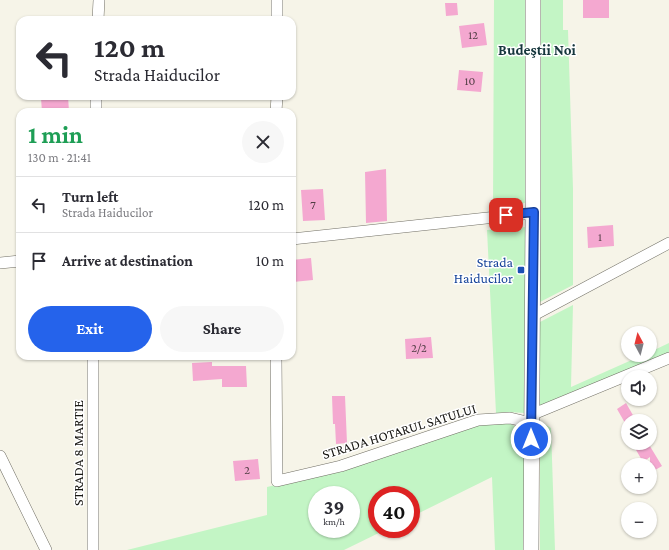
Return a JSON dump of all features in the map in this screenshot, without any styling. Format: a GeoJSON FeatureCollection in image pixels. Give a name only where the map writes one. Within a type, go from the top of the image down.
{"type":"FeatureCollection","features":[{"type":"Feature","properties":{"kind":"street"},"geometry":{"type":"LineString","coordinates":[[98,16],[99,0]]}},
{"type":"Feature","properties":{"kind":"street"},"geometry":{"type":"LineString","coordinates":[[277,0],[277,16]]}},
{"type":"Feature","properties":{"kind":"street"},"geometry":{"type":"LineString","coordinates":[[531,550],[534,212],[533,0]]}},
{"type":"Feature","properties":{"kind":"street"},"geometry":{"type":"LineString","coordinates":[[296,239],[534,212]]}},
{"type":"Feature","properties":{"kind":"street"},"geometry":{"type":"LineString","coordinates":[[532,316],[669,243]]}},
{"type":"Feature","properties":{"kind":"street"},"geometry":{"type":"LineString","coordinates":[[0,262],[16,261]]}},
{"type":"Feature","properties":{"kind":"street"},"geometry":{"type":"LineString","coordinates":[[531,419],[669,358]]}},
{"type":"Feature","properties":{"kind":"street","name":"STRADA 8 MARTIE"},"geometry":{"type":"LineString","coordinates":[[93,360],[93,550]]}},
{"type":"Feature","properties":{"kind":"street","name":"STRADA HOTARUL SATULUI"},"geometry":{"type":"LineString","coordinates":[[276,360],[277,481],[341,466],[478,420],[510,418],[531,419]]}},
{"type":"Feature","properties":{"kind":"street"},"geometry":{"type":"LineString","coordinates":[[0,456],[46,550]]}},
{"type":"Feature","properties":{"kind":"green space"},"geometry":{"type":"Polygon","coordinates":[[[494,0],[526,0],[527,203],[493,205],[494,0]]]}},
{"type":"Feature","properties":{"kind":"green space"},"geometry":{"type":"Polygon","coordinates":[[[541,0],[563,0],[563,30],[568,30],[573,189],[573,285],[540,302],[541,0]]]}},
{"type":"Feature","properties":{"kind":"green space"},"geometry":{"type":"Polygon","coordinates":[[[526,227],[525,413],[496,413],[487,230],[526,227]]]}},
{"type":"Feature","properties":{"kind":"green space"},"geometry":{"type":"Polygon","coordinates":[[[573,305],[571,387],[627,362],[650,362],[630,370],[621,370],[621,374],[540,407],[540,322],[573,305]]]}},
{"type":"Feature","properties":{"kind":"green space"},"geometry":{"type":"Polygon","coordinates":[[[669,343],[669,354],[657,359],[657,349],[669,343]]]}},
{"type":"Feature","properties":{"kind":"green space"},"geometry":{"type":"Polygon","coordinates":[[[540,421],[551,428],[555,550],[540,550],[540,421]]]}},
{"type":"Feature","properties":{"kind":"green space"},"geometry":{"type":"Polygon","coordinates":[[[511,424],[525,432],[524,550],[495,550],[492,477],[420,513],[420,486],[368,486],[369,538],[344,550],[127,550],[267,515],[267,487],[342,469],[477,425],[511,424]]]}},
{"type":"Feature","properties":{"kind":"building"},"geometry":{"type":"Polygon","coordinates":[[[583,0],[609,0],[609,18],[583,18],[583,0]]]}},
{"type":"Feature","properties":{"kind":"building"},"geometry":{"type":"Polygon","coordinates":[[[445,3],[457,3],[458,15],[446,16],[445,3]]]}},
{"type":"Feature","properties":{"kind":"building"},"geometry":{"type":"Polygon","coordinates":[[[484,23],[487,45],[462,48],[459,26],[484,23]]]}},
{"type":"Feature","properties":{"kind":"building"},"geometry":{"type":"Polygon","coordinates":[[[459,70],[483,72],[481,92],[457,90],[459,70]]]}},
{"type":"Feature","properties":{"kind":"building"},"geometry":{"type":"Polygon","coordinates":[[[41,100],[68,100],[69,108],[42,108],[41,100]]]}},
{"type":"Feature","properties":{"kind":"building"},"geometry":{"type":"Polygon","coordinates":[[[386,169],[387,221],[366,223],[365,172],[386,169]]]}},
{"type":"Feature","properties":{"kind":"building"},"geometry":{"type":"Polygon","coordinates":[[[323,189],[325,220],[303,221],[301,190],[323,189]]]}},
{"type":"Feature","properties":{"kind":"building"},"geometry":{"type":"Polygon","coordinates":[[[613,225],[614,246],[588,248],[587,227],[613,225]]]}},
{"type":"Feature","properties":{"kind":"building"},"geometry":{"type":"Polygon","coordinates":[[[311,258],[313,280],[296,282],[296,260],[311,258]]]}},
{"type":"Feature","properties":{"kind":"building"},"geometry":{"type":"Polygon","coordinates":[[[431,337],[433,358],[406,359],[405,339],[431,337]]]}},
{"type":"Feature","properties":{"kind":"building"},"geometry":{"type":"Polygon","coordinates":[[[212,362],[212,366],[246,366],[247,387],[222,387],[222,379],[193,381],[192,363],[212,362]]]}},
{"type":"Feature","properties":{"kind":"building"},"geometry":{"type":"Polygon","coordinates":[[[332,396],[345,396],[347,443],[336,444],[335,424],[333,424],[332,396]]]}},
{"type":"Feature","properties":{"kind":"building"},"geometry":{"type":"Polygon","coordinates":[[[622,406],[628,406],[632,414],[621,414],[621,416],[617,409],[622,406]]]}},
{"type":"Feature","properties":{"kind":"building"},"geometry":{"type":"Polygon","coordinates":[[[636,450],[652,450],[662,466],[657,469],[657,458],[641,458],[636,450]]]}},
{"type":"Feature","properties":{"kind":"building"},"geometry":{"type":"Polygon","coordinates":[[[258,459],[260,479],[235,481],[233,461],[258,459]]]}},
{"type":"Feature","properties":{"kind":"place","name":"Strada Haiducilor"},"geometry":{"type":"Point","coordinates":[521,270]}},
{"type":"Feature","properties":{"kind":"district","name":"Budeştii Noi"},"geometry":{"type":"Point","coordinates":[537,50]}},
{"type":"Feature","properties":{"kind":"route"},"geometry":{"type":"LineString","coordinates":[[506,215],[534,212],[531,439]]}}]}
